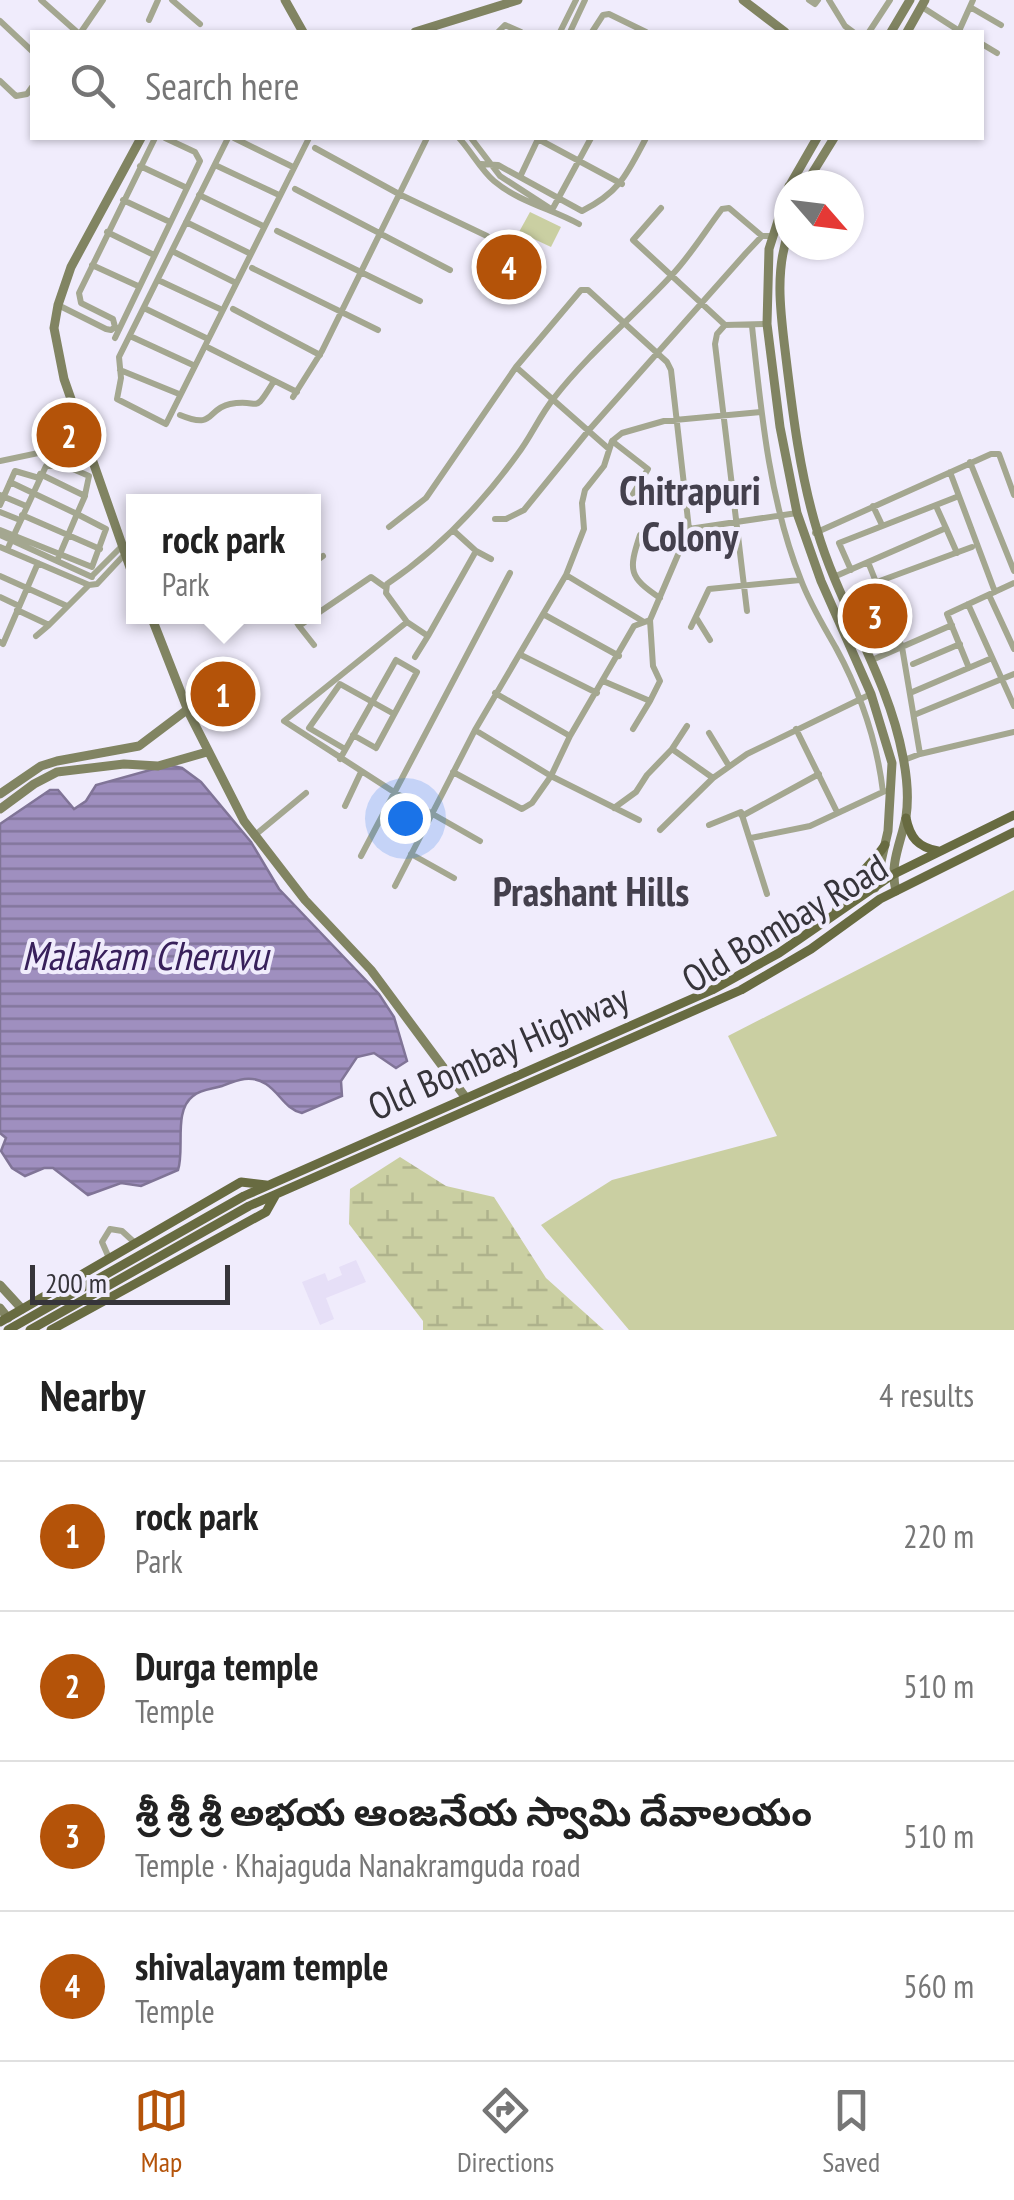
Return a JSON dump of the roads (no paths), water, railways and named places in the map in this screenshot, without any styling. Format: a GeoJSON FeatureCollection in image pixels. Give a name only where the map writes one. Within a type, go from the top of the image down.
{"type":"FeatureCollection","features":[{"type":"Feature","properties":{"kind":"main road","name":"Old Bombay Highway"},"geometry":{"type":"LineString","coordinates":[[4,1320],[241,1182],[268,1185],[712,990],[779,952],[892,871],[1014,815]]}},
{"type":"Feature","properties":{"kind":"main road"},"geometry":{"type":"LineString","coordinates":[[906,818],[915,841],[924,848],[938,850]]}},
{"type":"Feature","properties":{"kind":"main road","name":"Old Bombay Road"},"geometry":{"type":"LineString","coordinates":[[55,1329],[266,1212],[276,1194],[726,998],[781,968],[880,899],[1014,832]]}},
{"type":"Feature","properties":{"kind":"main road"},"geometry":{"type":"LineString","coordinates":[[836,912],[845,892],[885,845]]}},
{"type":"Feature","properties":{"kind":"main road"},"geometry":{"type":"LineString","coordinates":[[30,1330],[268,1185]]}},
{"type":"Feature","properties":{"kind":"main road"},"geometry":{"type":"LineString","coordinates":[[8,1330],[247,1201],[276,1194]]}},
{"type":"Feature","properties":{"kind":"street"},"geometry":{"type":"LineString","coordinates":[[41,0],[77,30]]}},
{"type":"Feature","properties":{"kind":"street"},"geometry":{"type":"LineString","coordinates":[[80,30],[103,0]]}},
{"type":"Feature","properties":{"kind":"street"},"geometry":{"type":"LineString","coordinates":[[149,20],[158,0]]}},
{"type":"Feature","properties":{"kind":"street"},"geometry":{"type":"LineString","coordinates":[[172,0],[200,24]]}},
{"type":"Feature","properties":{"kind":"street"},"geometry":{"type":"LineString","coordinates":[[285,0],[302,30]]}},
{"type":"Feature","properties":{"kind":"street"},"geometry":{"type":"LineString","coordinates":[[420,30],[518,0]]}},
{"type":"Feature","properties":{"kind":"street"},"geometry":{"type":"LineString","coordinates":[[561,30],[576,0]]}},
{"type":"Feature","properties":{"kind":"street"},"geometry":{"type":"LineString","coordinates":[[571,30],[585,0]]}},
{"type":"Feature","properties":{"kind":"street"},"geometry":{"type":"LineString","coordinates":[[743,0],[782,30]]}},
{"type":"Feature","properties":{"kind":"street"},"geometry":{"type":"LineString","coordinates":[[809,0],[814,4],[818,0]]}},
{"type":"Feature","properties":{"kind":"street"},"geometry":{"type":"LineString","coordinates":[[870,30],[890,0]]}},
{"type":"Feature","properties":{"kind":"street"},"geometry":{"type":"LineString","coordinates":[[892,30],[910,0]]}},
{"type":"Feature","properties":{"kind":"street"},"geometry":{"type":"LineString","coordinates":[[833,1],[840,20],[851,30]]}},
{"type":"Feature","properties":{"kind":"street"},"geometry":{"type":"LineString","coordinates":[[908,30],[924,4],[957,30]]}},
{"type":"Feature","properties":{"kind":"street"},"geometry":{"type":"LineString","coordinates":[[961,30],[971,4],[1001,25]]}},
{"type":"Feature","properties":{"kind":"street"},"geometry":{"type":"LineString","coordinates":[[593,30],[603,15],[610,14],[642,30]]}},
{"type":"Feature","properties":{"kind":"street"},"geometry":{"type":"LineString","coordinates":[[0,21],[30,49]]}},
{"type":"Feature","properties":{"kind":"street"},"geometry":{"type":"LineString","coordinates":[[984,45],[997,54]]}},
{"type":"Feature","properties":{"kind":"street"},"geometry":{"type":"LineString","coordinates":[[0,82],[16,96],[30,90]]}},
{"type":"Feature","properties":{"kind":"street"},"geometry":{"type":"LineString","coordinates":[[126,556],[86,443],[54,328],[71,266],[140,140]]}},
{"type":"Feature","properties":{"kind":"street"},"geometry":{"type":"LineString","coordinates":[[58,304],[112,330],[115,327],[113,319],[81,303],[80,293],[106,232],[154,140]]}},
{"type":"Feature","properties":{"kind":"street"},"geometry":{"type":"LineString","coordinates":[[116,338],[200,161],[199,156],[169,140]]}},
{"type":"Feature","properties":{"kind":"street"},"geometry":{"type":"LineString","coordinates":[[230,140],[119,358],[117,399],[166,424],[306,140]]}},
{"type":"Feature","properties":{"kind":"street"},"geometry":{"type":"LineString","coordinates":[[235,140],[293,167]]}},
{"type":"Feature","properties":{"kind":"street"},"geometry":{"type":"LineString","coordinates":[[209,348],[295,394],[342,313],[426,140]]}},
{"type":"Feature","properties":{"kind":"street"},"geometry":{"type":"LineString","coordinates":[[461,140],[492,179],[552,210]]}},
{"type":"Feature","properties":{"kind":"street"},"geometry":{"type":"LineString","coordinates":[[474,140],[500,176],[579,224]]}},
{"type":"Feature","properties":{"kind":"street"},"geometry":{"type":"LineString","coordinates":[[520,177],[537,140]]}},
{"type":"Feature","properties":{"kind":"street"},"geometry":{"type":"LineString","coordinates":[[542,140],[622,184]]}},
{"type":"Feature","properties":{"kind":"street"},"geometry":{"type":"LineString","coordinates":[[552,210],[590,140]]}},
{"type":"Feature","properties":{"kind":"street"},"geometry":{"type":"LineString","coordinates":[[481,164],[498,165],[582,211],[605,200],[622,184],[645,140]]}},
{"type":"Feature","properties":{"kind":"street"},"geometry":{"type":"LineString","coordinates":[[798,170],[816,140]]}},
{"type":"Feature","properties":{"kind":"street"},"geometry":{"type":"LineString","coordinates":[[814,170],[833,140]]}},
{"type":"Feature","properties":{"kind":"street"},"geometry":{"type":"LineString","coordinates":[[315,148],[488,236]]}},
{"type":"Feature","properties":{"kind":"street"},"geometry":{"type":"LineString","coordinates":[[215,165],[279,195]]}},
{"type":"Feature","properties":{"kind":"street"},"geometry":{"type":"LineString","coordinates":[[140,166],[187,188]]}},
{"type":"Feature","properties":{"kind":"street"},"geometry":{"type":"LineString","coordinates":[[294,188],[450,270]]}},
{"type":"Feature","properties":{"kind":"street"},"geometry":{"type":"LineString","coordinates":[[200,196],[262,226]]}},
{"type":"Feature","properties":{"kind":"street"},"geometry":{"type":"LineString","coordinates":[[123,200],[170,222]]}},
{"type":"Feature","properties":{"kind":"street"},"geometry":{"type":"LineString","coordinates":[[661,208],[633,237],[725,325],[767,324]]}},
{"type":"Feature","properties":{"kind":"street"},"geometry":{"type":"LineString","coordinates":[[386,587],[454,531],[515,458],[553,399],[671,276],[710,231],[722,210],[730,208],[767,236]]}},
{"type":"Feature","properties":{"kind":"street"},"geometry":{"type":"LineString","coordinates":[[495,520],[524,510],[657,352],[767,236],[774,220]]}},
{"type":"Feature","properties":{"kind":"street"},"geometry":{"type":"LineString","coordinates":[[186,222],[249,253]]}},
{"type":"Feature","properties":{"kind":"street"},"geometry":{"type":"LineString","coordinates":[[276,231],[420,301]]}},
{"type":"Feature","properties":{"kind":"street"},"geometry":{"type":"LineString","coordinates":[[106,232],[154,255]]}},
{"type":"Feature","properties":{"kind":"street"},"geometry":{"type":"LineString","coordinates":[[767,236],[767,324],[780,427],[797,513],[887,741],[885,845],[874,886],[880,899]]}},
{"type":"Feature","properties":{"kind":"street"},"geometry":{"type":"LineString","coordinates":[[172,252],[234,282]]}},
{"type":"Feature","properties":{"kind":"street"},"geometry":{"type":"LineString","coordinates":[[783,260],[780,311],[798,446],[818,532],[888,697],[904,760],[908,793],[906,818],[892,871],[896,890]]}},
{"type":"Feature","properties":{"kind":"street"},"geometry":{"type":"LineString","coordinates":[[92,265],[138,286]]}},
{"type":"Feature","properties":{"kind":"street"},"geometry":{"type":"LineString","coordinates":[[252,268],[378,330]]}},
{"type":"Feature","properties":{"kind":"street"},"geometry":{"type":"LineString","coordinates":[[158,280],[220,309]]}},
{"type":"Feature","properties":{"kind":"street"},"geometry":{"type":"LineString","coordinates":[[389,526],[426,498],[516,367],[581,290],[588,290],[670,365],[689,529],[647,621],[653,666],[660,681],[634,729]]}},
{"type":"Feature","properties":{"kind":"street"},"geometry":{"type":"LineString","coordinates":[[144,308],[206,338]]}},
{"type":"Feature","properties":{"kind":"street"},"geometry":{"type":"LineString","coordinates":[[233,309],[320,354]]}},
{"type":"Feature","properties":{"kind":"street"},"geometry":{"type":"LineString","coordinates":[[725,325],[715,344],[747,611]]}},
{"type":"Feature","properties":{"kind":"street"},"geometry":{"type":"LineString","coordinates":[[752,326],[761,412],[780,516],[800,580],[858,699],[888,789]]}},
{"type":"Feature","properties":{"kind":"street"},"geometry":{"type":"LineString","coordinates":[[130,336],[193,366]]}},
{"type":"Feature","properties":{"kind":"street"},"geometry":{"type":"LineString","coordinates":[[516,367],[588,430],[648,469],[633,494]]}},
{"type":"Feature","properties":{"kind":"street"},"geometry":{"type":"LineString","coordinates":[[118,369],[179,394]]}},
{"type":"Feature","properties":{"kind":"street"},"geometry":{"type":"LineString","coordinates":[[180,415],[198,422],[232,404],[254,406],[274,381]]}},
{"type":"Feature","properties":{"kind":"street"},"geometry":{"type":"LineString","coordinates":[[395,886],[475,730],[566,575],[584,528],[585,490],[604,466],[611,445],[633,429],[675,420],[761,412]]}},
{"type":"Feature","properties":{"kind":"street"},"geometry":{"type":"LineString","coordinates":[[0,461],[86,443]]}},
{"type":"Feature","properties":{"kind":"street"},"geometry":{"type":"LineString","coordinates":[[805,537],[970,462],[999,454],[1014,495]]}},
{"type":"Feature","properties":{"kind":"street"},"geometry":{"type":"LineString","coordinates":[[970,462],[1010,552],[1014,571]]}},
{"type":"Feature","properties":{"kind":"street"},"geometry":{"type":"LineString","coordinates":[[58,559],[90,480],[87,474],[53,464],[46,466],[39,476],[4,548],[90,581]]}},
{"type":"Feature","properties":{"kind":"street"},"geometry":{"type":"LineString","coordinates":[[1,502],[18,470],[85,496]]}},
{"type":"Feature","properties":{"kind":"street"},"geometry":{"type":"LineString","coordinates":[[950,472],[1014,649]]}},
{"type":"Feature","properties":{"kind":"street"},"geometry":{"type":"LineString","coordinates":[[0,476],[106,529],[90,568],[58,559],[0,533]]}},
{"type":"Feature","properties":{"kind":"street"},"geometry":{"type":"LineString","coordinates":[[839,543],[959,496]]}},
{"type":"Feature","properties":{"kind":"street"},"geometry":{"type":"LineString","coordinates":[[1,502],[26,506]]}},
{"type":"Feature","properties":{"kind":"street"},"geometry":{"type":"LineString","coordinates":[[1,502],[21,518],[100,550]]}},
{"type":"Feature","properties":{"kind":"street"},"geometry":{"type":"LineString","coordinates":[[873,506],[882,525]]}},
{"type":"Feature","properties":{"kind":"street"},"geometry":{"type":"LineString","coordinates":[[936,506],[958,553]]}},
{"type":"Feature","properties":{"kind":"street"},"geometry":{"type":"LineString","coordinates":[[689,529],[797,513]]}},
{"type":"Feature","properties":{"kind":"street"},"geometry":{"type":"LineString","coordinates":[[847,519],[854,536]]}},
{"type":"Feature","properties":{"kind":"street"},"geometry":{"type":"LineString","coordinates":[[831,526],[850,570]]}},
{"type":"Feature","properties":{"kind":"street"},"geometry":{"type":"LineString","coordinates":[[836,576],[946,528]]}},
{"type":"Feature","properties":{"kind":"street"},"geometry":{"type":"LineString","coordinates":[[454,531],[491,560]]}},
{"type":"Feature","properties":{"kind":"street"},"geometry":{"type":"LineString","coordinates":[[640,535],[632,572],[638,583],[660,598]]}},
{"type":"Feature","properties":{"kind":"street"},"geometry":{"type":"LineString","coordinates":[[877,582],[972,547]]}},
{"type":"Feature","properties":{"kind":"street"},"geometry":{"type":"LineString","coordinates":[[36,636],[124,550]]}},
{"type":"Feature","properties":{"kind":"street"},"geometry":{"type":"LineString","coordinates":[[415,657],[476,551]]}},
{"type":"Feature","properties":{"kind":"street"},"geometry":{"type":"LineString","coordinates":[[58,559],[90,581]]}},
{"type":"Feature","properties":{"kind":"street"},"geometry":{"type":"LineString","coordinates":[[868,562],[902,647],[920,754]]}},
{"type":"Feature","properties":{"kind":"street"},"geometry":{"type":"LineString","coordinates":[[1,645],[38,564]]}},
{"type":"Feature","properties":{"kind":"street"},"geometry":{"type":"LineString","coordinates":[[361,856],[510,572]]}},
{"type":"Feature","properties":{"kind":"street"},"geometry":{"type":"LineString","coordinates":[[566,575],[647,621]]}},
{"type":"Feature","properties":{"kind":"street"},"geometry":{"type":"LineString","coordinates":[[0,576],[67,606]]}},
{"type":"Feature","properties":{"kind":"street"},"geometry":{"type":"LineString","coordinates":[[321,612],[371,577],[386,587]]}},
{"type":"Feature","properties":{"kind":"street"},"geometry":{"type":"LineString","coordinates":[[691,627],[710,589],[800,580]]}},
{"type":"Feature","properties":{"kind":"street"},"geometry":{"type":"LineString","coordinates":[[969,668],[947,614],[1014,583]]}},
{"type":"Feature","properties":{"kind":"street"},"geometry":{"type":"LineString","coordinates":[[386,587],[386,593],[407,622],[428,636]]}},
{"type":"Feature","properties":{"kind":"street"},"geometry":{"type":"LineString","coordinates":[[0,598],[49,624]]}},
{"type":"Feature","properties":{"kind":"street"},"geometry":{"type":"LineString","coordinates":[[968,604],[1014,706]]}},
{"type":"Feature","properties":{"kind":"street"},"geometry":{"type":"LineString","coordinates":[[543,614],[619,656]]}},
{"type":"Feature","properties":{"kind":"street"},"geometry":{"type":"LineString","coordinates":[[697,618],[710,640]]}},
{"type":"Feature","properties":{"kind":"street"},"geometry":{"type":"LineString","coordinates":[[0,620],[11,624]]}},
{"type":"Feature","properties":{"kind":"street"},"geometry":{"type":"LineString","coordinates":[[453,772],[522,808],[532,804],[634,626],[647,621]]}},
{"type":"Feature","properties":{"kind":"street"},"geometry":{"type":"LineString","coordinates":[[407,622],[284,720],[340,759],[480,842]]}},
{"type":"Feature","properties":{"kind":"street"},"geometry":{"type":"LineString","coordinates":[[154,624],[207,752],[254,836],[305,900],[371,970],[466,1098]]}},
{"type":"Feature","properties":{"kind":"street"},"geometry":{"type":"LineString","coordinates":[[303,624],[300,626],[314,646]]}},
{"type":"Feature","properties":{"kind":"street"},"geometry":{"type":"LineString","coordinates":[[872,660],[952,625]]}},
{"type":"Feature","properties":{"kind":"street"},"geometry":{"type":"LineString","coordinates":[[913,664],[960,644]]}},
{"type":"Feature","properties":{"kind":"street"},"geometry":{"type":"LineString","coordinates":[[521,654],[596,693]]}},
{"type":"Feature","properties":{"kind":"street"},"geometry":{"type":"LineString","coordinates":[[910,693],[992,658]]}},
{"type":"Feature","properties":{"kind":"street"},"geometry":{"type":"LineString","coordinates":[[340,759],[345,749],[372,701],[396,660],[418,672],[376,748],[353,735]]}},
{"type":"Feature","properties":{"kind":"street"},"geometry":{"type":"LineString","coordinates":[[914,714],[1014,674]]}},
{"type":"Feature","properties":{"kind":"street"},"geometry":{"type":"LineString","coordinates":[[603,680],[650,702]]}},
{"type":"Feature","properties":{"kind":"street"},"geometry":{"type":"LineString","coordinates":[[345,749],[309,728],[340,684],[394,714]]}},
{"type":"Feature","properties":{"kind":"street"},"geometry":{"type":"LineString","coordinates":[[495,694],[570,736]]}},
{"type":"Feature","properties":{"kind":"street"},"geometry":{"type":"LineString","coordinates":[[660,830],[729,766],[871,694]]}},
{"type":"Feature","properties":{"kind":"street"},"geometry":{"type":"LineString","coordinates":[[0,794],[41,766],[57,760],[133,747],[188,709]]}},
{"type":"Feature","properties":{"kind":"street"},"geometry":{"type":"LineString","coordinates":[[614,808],[636,792],[687,726]]}},
{"type":"Feature","properties":{"kind":"street"},"geometry":{"type":"LineString","coordinates":[[475,730],[551,776],[639,820]]}},
{"type":"Feature","properties":{"kind":"street"},"geometry":{"type":"LineString","coordinates":[[796,730],[837,812]]}},
{"type":"Feature","properties":{"kind":"street"},"geometry":{"type":"LineString","coordinates":[[904,760],[1014,732]]}},
{"type":"Feature","properties":{"kind":"street"},"geometry":{"type":"LineString","coordinates":[[709,733],[729,766]]}},
{"type":"Feature","properties":{"kind":"street"},"geometry":{"type":"LineString","coordinates":[[133,747],[136,766]]}},
{"type":"Feature","properties":{"kind":"street"},"geometry":{"type":"LineString","coordinates":[[672,749],[713,778]]}},
{"type":"Feature","properties":{"kind":"street"},"geometry":{"type":"LineString","coordinates":[[0,808],[58,772],[87,767],[158,766],[207,752]]}},
{"type":"Feature","properties":{"kind":"street"},"geometry":{"type":"LineString","coordinates":[[57,760],[58,772]]}},
{"type":"Feature","properties":{"kind":"street"},"geometry":{"type":"LineString","coordinates":[[345,806],[361,772]]}},
{"type":"Feature","properties":{"kind":"street"},"geometry":{"type":"LineString","coordinates":[[742,816],[819,774]]}},
{"type":"Feature","properties":{"kind":"street"},"geometry":{"type":"LineString","coordinates":[[751,838],[793,832],[888,789]]}},
{"type":"Feature","properties":{"kind":"street"},"geometry":{"type":"LineString","coordinates":[[254,836],[306,792]]}},
{"type":"Feature","properties":{"kind":"street"},"geometry":{"type":"LineString","coordinates":[[709,825],[741,812],[767,894]]}},
{"type":"Feature","properties":{"kind":"street"},"geometry":{"type":"LineString","coordinates":[[411,854],[454,878]]}},
{"type":"Feature","properties":{"kind":"street"},"geometry":{"type":"LineString","coordinates":[[880,864],[892,871]]}},
{"type":"Feature","properties":{"kind":"street"},"geometry":{"type":"LineString","coordinates":[[109,1258],[102,1242],[110,1229],[122,1231],[134,1242]]}},
{"type":"Feature","properties":{"kind":"street"},"geometry":{"type":"LineString","coordinates":[[0,1284],[22,1309]]}},
{"type":"Feature","properties":{"kind":"street"},"geometry":{"type":"LineString","coordinates":[[0,1308],[4,1320]]}},
{"type":"Feature","properties":{"kind":"water","name":"Malakam Cheruvu"},"geometry":{"type":"Polygon","coordinates":[[[168,765],[182,768],[201,782],[251,842],[279,889],[379,994],[394,1017],[407,1061],[396,1068],[374,1053],[357,1057],[341,1081],[342,1096],[302,1113],[255,1079],[200,1092],[183,1111],[178,1170],[141,1186],[121,1183],[88,1195],[53,1168],[25,1176],[12,1168],[1,1151],[6,1138],[0,1133],[0,824],[50,790],[58,790],[74,809],[86,801],[96,785],[168,765]]]}},
{"type":"Feature","properties":{"kind":"place","name":"shivalayam temple"},"geometry":{"type":"Point","coordinates":[509,267]}},
{"type":"Feature","properties":{"kind":"place","name":"Durga temple"},"geometry":{"type":"Point","coordinates":[69,435]}},
{"type":"Feature","properties":{"kind":"place","name":"శ్రీ శ్రీ శ్రీ అభయ ఆంజనేయ స్వామి దేవాలయం"},"geometry":{"type":"Point","coordinates":[875,616]}},
{"type":"Feature","properties":{"kind":"place","name":"rock park"},"geometry":{"type":"Point","coordinates":[223,694]}},
{"type":"Feature","properties":{"kind":"district","name":"Chitrapuri Colony"},"geometry":{"type":"Point","coordinates":[690,513]}},
{"type":"Feature","properties":{"kind":"district","name":"Prashant Hills"},"geometry":{"type":"Point","coordinates":[591,891]}}]}
